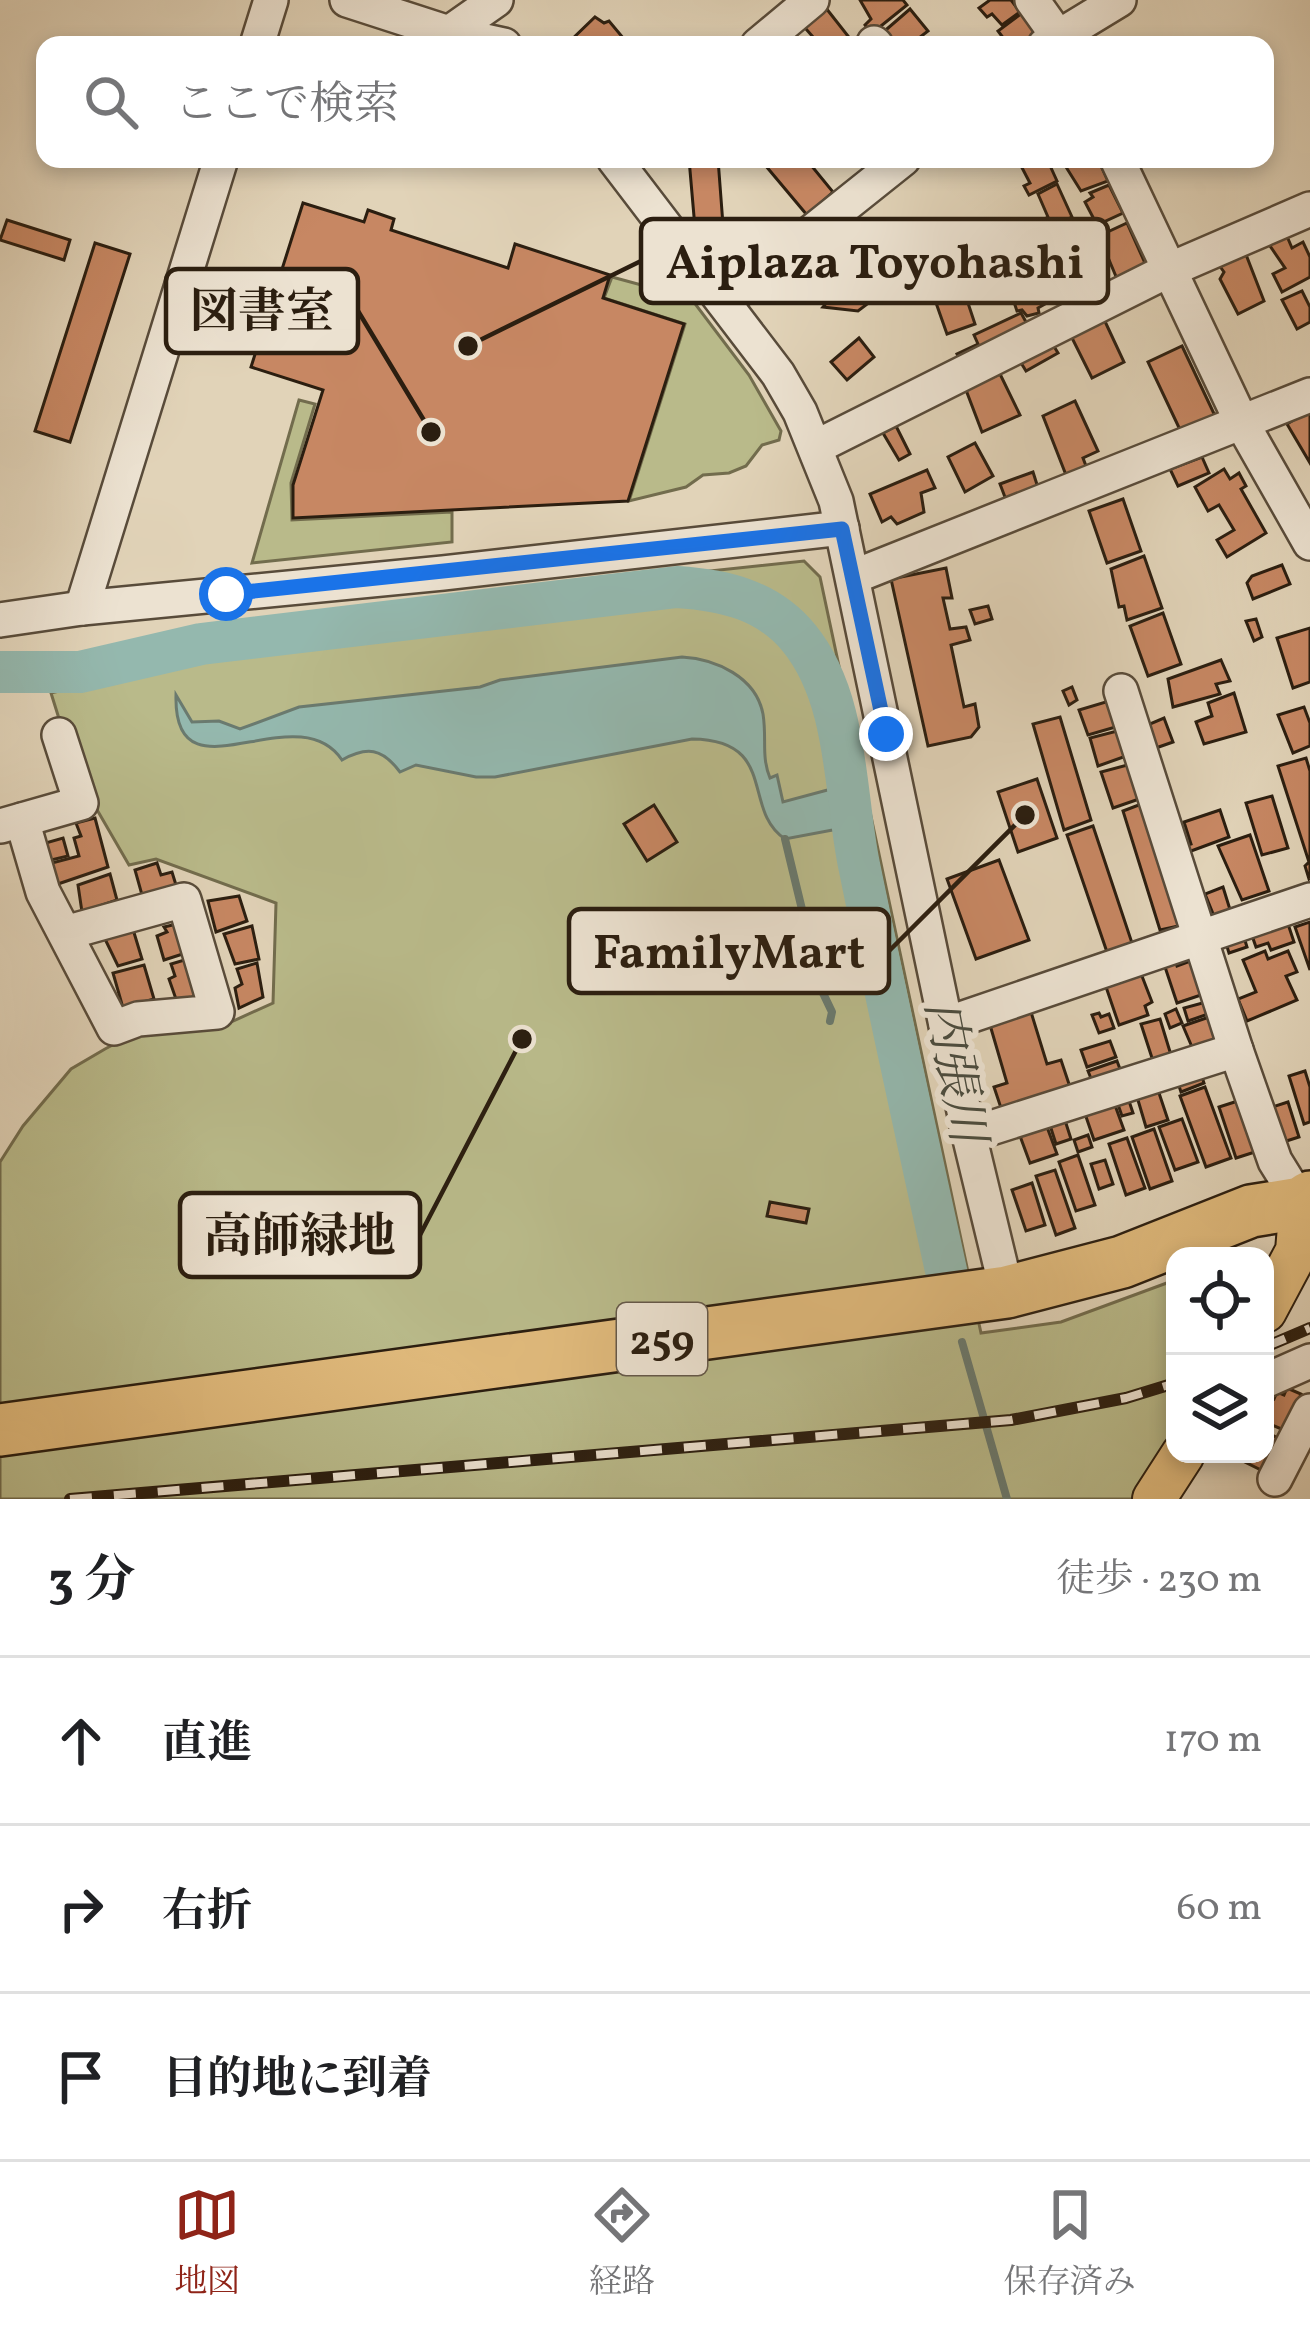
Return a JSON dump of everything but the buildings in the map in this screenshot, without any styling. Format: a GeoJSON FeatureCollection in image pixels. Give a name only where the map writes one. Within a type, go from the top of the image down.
{"type":"FeatureCollection","features":[{"type":"Feature","properties":{"kind":"highway","name":"259"},"geometry":{"type":"LineString","coordinates":[[0,1430],[1007,1292],[1123,1262],[1251,1211],[1306,1200]]}},
{"type":"Feature","properties":{"kind":"main road"},"geometry":{"type":"LineString","coordinates":[[1274,1294],[1297,1251],[1306,1200]]}},
{"type":"Feature","properties":{"kind":"main road"},"geometry":{"type":"LineString","coordinates":[[1154,1499],[1177,1463]]}},
{"type":"Feature","properties":{"kind":"street"},"geometry":{"type":"LineString","coordinates":[[260,36],[271,0]]}},
{"type":"Feature","properties":{"kind":"street"},"geometry":{"type":"LineString","coordinates":[[346,0],[463,36]]}},
{"type":"Feature","properties":{"kind":"street"},"geometry":{"type":"LineString","coordinates":[[449,33],[494,0],[520,36]]}},
{"type":"Feature","properties":{"kind":"street"},"geometry":{"type":"LineString","coordinates":[[769,36],[812,0]]}},
{"type":"Feature","properties":{"kind":"street"},"geometry":{"type":"LineString","coordinates":[[1032,0],[1053,36]]}},
{"type":"Feature","properties":{"kind":"street"},"geometry":{"type":"LineString","coordinates":[[1064,36],[1119,0]]}},
{"type":"Feature","properties":{"kind":"street"},"geometry":{"type":"LineString","coordinates":[[82,608],[218,168]]}},
{"type":"Feature","properties":{"kind":"street"},"geometry":{"type":"LineString","coordinates":[[623,168],[778,374],[816,448],[853,577],[969,1135],[1007,1292]]}},
{"type":"Feature","properties":{"kind":"street"},"geometry":{"type":"LineString","coordinates":[[724,302],[892,168]]}},
{"type":"Feature","properties":{"kind":"street"},"geometry":{"type":"LineString","coordinates":[[1121,168],[1243,425],[1310,543]]}},
{"type":"Feature","properties":{"kind":"street"},"geometry":{"type":"LineString","coordinates":[[816,448],[1169,270],[1310,209]]}},
{"type":"Feature","properties":{"kind":"street"},"geometry":{"type":"LineString","coordinates":[[853,577],[1310,395]]}},
{"type":"Feature","properties":{"kind":"street"},"geometry":{"type":"LineString","coordinates":[[0,620],[842,529]]}},
{"type":"Feature","properties":{"kind":"street"},"geometry":{"type":"LineString","coordinates":[[1121,692],[1275,1161],[1306,1200]]}},
{"type":"Feature","properties":{"kind":"street"},"geometry":{"type":"LineString","coordinates":[[59,735],[81,803],[11,823],[64,933],[114,1028],[138,1019],[217,1012],[184,900],[64,933]]}},
{"type":"Feature","properties":{"kind":"street"},"geometry":{"type":"LineString","coordinates":[[946,1024],[1310,900]]}},
{"type":"Feature","properties":{"kind":"street"},"geometry":{"type":"LineString","coordinates":[[969,1135],[1236,1050]]}},
{"type":"Feature","properties":{"kind":"street"},"geometry":{"type":"LineString","coordinates":[[1274,1377],[1310,1361]]}},
{"type":"Feature","properties":{"kind":"street"},"geometry":{"type":"LineString","coordinates":[[1275,1479],[1310,1411]]}},
{"type":"Feature","properties":{"kind":"green space"},"geometry":{"type":"Polygon","coordinates":[[[612,277],[667,292],[681,289],[690,297],[749,375],[781,431],[779,440],[762,445],[746,466],[729,473],[703,475],[686,487],[629,501],[685,324],[604,298],[612,277]]]}},
{"type":"Feature","properties":{"kind":"green space"},"geometry":{"type":"Polygon","coordinates":[[[299,400],[315,404],[291,483],[292,520],[452,512],[452,542],[252,563],[299,400]]]}},
{"type":"Feature","properties":{"kind":"green space"},"geometry":{"type":"Polygon","coordinates":[[[804,561],[820,577],[981,1333],[1061,1322],[1166,1283],[1166,1449],[1134,1499],[0,1499],[0,1162],[71,1069],[105,1049],[143,1029],[231,1022],[273,1003],[276,903],[156,859],[129,865],[96,808],[87,808],[51,693],[214,652],[212,624],[804,561]]]}},
{"type":"Feature","properties":{"kind":"water"},"geometry":{"type":"Polygon","coordinates":[[[682,657],[721,666],[743,680],[759,701],[767,770],[770,778],[777,775],[783,802],[835,788],[838,829],[785,839],[764,811],[748,763],[719,742],[692,739],[495,777],[416,765],[400,772],[380,754],[367,751],[342,760],[322,742],[296,737],[215,746],[194,742],[180,727],[176,695],[192,722],[219,721],[240,729],[299,707],[682,657]]]}},
{"type":"Feature","properties":{"kind":"waterway","name":"内張川"},"geometry":{"type":"LineString","coordinates":[[0,672],[80,672],[201,644],[677,587],[728,594],[773,614],[799,638],[815,662],[836,717],[859,865],[947,1275]]}},
{"type":"Feature","properties":{"kind":"waterway"},"geometry":{"type":"LineString","coordinates":[[785,839],[806,926],[825,976],[822,991],[832,1012],[830,1021]]}},
{"type":"Feature","properties":{"kind":"waterway","name":"内張川"},"geometry":{"type":"LineString","coordinates":[[962,1342],[1007,1499]]}},
{"type":"Feature","properties":{"kind":"railway"},"geometry":{"type":"LineString","coordinates":[[1274,1343],[1310,1328]]}},
{"type":"Feature","properties":{"kind":"railway"},"geometry":{"type":"LineString","coordinates":[[70,1499],[1011,1420],[1166,1386]]}},
{"type":"Feature","properties":{"kind":"place","name":"Aiplaza Toyohashi"},"geometry":{"type":"Point","coordinates":[468,346]}},
{"type":"Feature","properties":{"kind":"place","name":"図書室"},"geometry":{"type":"Point","coordinates":[431,432]}},
{"type":"Feature","properties":{"kind":"place","name":"FamilyMart"},"geometry":{"type":"Point","coordinates":[1025,815]}},
{"type":"Feature","properties":{"kind":"place","name":"高師緑地"},"geometry":{"type":"Point","coordinates":[522,1039]}},
{"type":"Feature","properties":{"kind":"route"},"geometry":{"type":"LineString","coordinates":[[226,594],[842,529],[886,734]]}}]}
